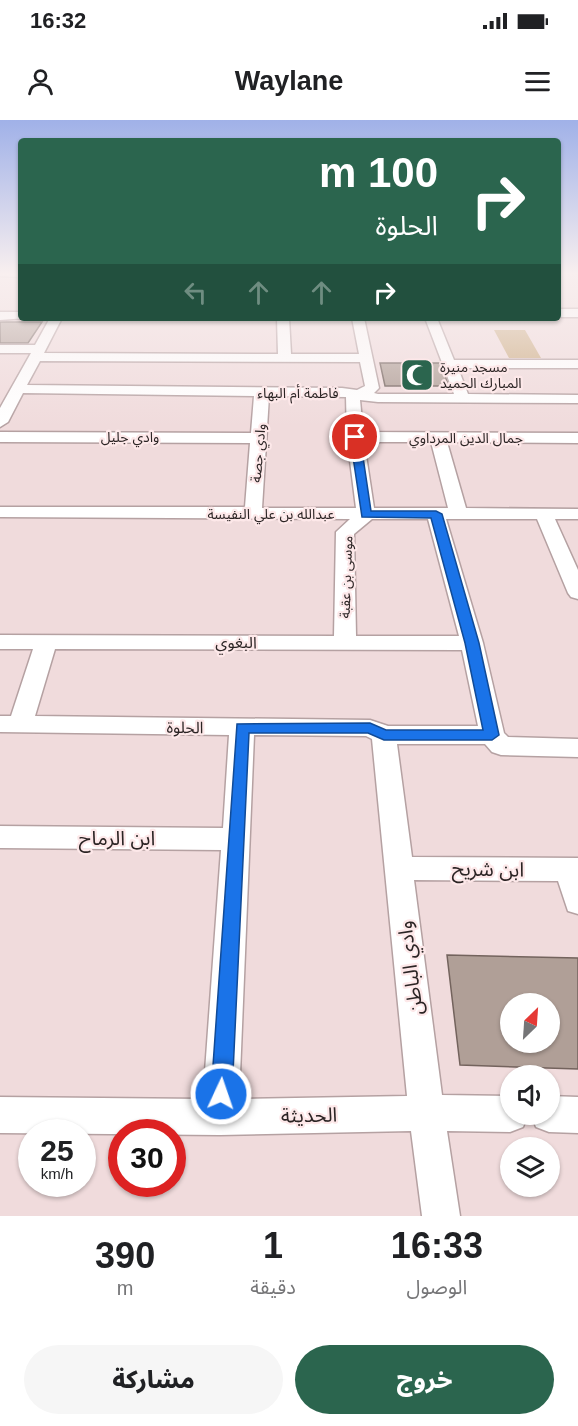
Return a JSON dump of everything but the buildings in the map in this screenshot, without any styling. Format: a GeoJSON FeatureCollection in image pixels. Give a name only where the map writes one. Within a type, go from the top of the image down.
{"type":"FeatureCollection","features":[{"type":"Feature","properties":{"kind":"street"},"geometry":{"type":"LineString","coordinates":[[0,422],[53,323]]}},
{"type":"Feature","properties":{"kind":"street"},"geometry":{"type":"LineString","coordinates":[[283,323],[285,358]]}},
{"type":"Feature","properties":{"kind":"street","name":"موسى بن عقبة"},"geometry":{"type":"LineString","coordinates":[[345,643],[345,532],[366,514],[352,398],[372,388],[359,323]]}},
{"type":"Feature","properties":{"kind":"street"},"geometry":{"type":"LineString","coordinates":[[433,323],[463,399]]}},
{"type":"Feature","properties":{"kind":"street"},"geometry":{"type":"LineString","coordinates":[[0,349],[38,353],[365,358]]}},
{"type":"Feature","properties":{"kind":"street"},"geometry":{"type":"LineString","coordinates":[[451,364],[578,364]]}},
{"type":"Feature","properties":{"kind":"street","name":"فاطمة أم البهاء"},"geometry":{"type":"LineString","coordinates":[[18,389],[342,392],[359,395],[463,399],[578,399]]}},
{"type":"Feature","properties":{"kind":"street","name":"وادي جصة"},"geometry":{"type":"LineString","coordinates":[[253,514],[262,392]]}},
{"type":"Feature","properties":{"kind":"street","name":"وادي جليل"},"geometry":{"type":"LineString","coordinates":[[0,437],[260,438]]}},
{"type":"Feature","properties":{"kind":"street","name":"جمال الدين المرداوي"},"geometry":{"type":"LineString","coordinates":[[355,437],[578,438]]}},
{"type":"Feature","properties":{"kind":"street"},"geometry":{"type":"LineString","coordinates":[[438,439],[458,512]]}},
{"type":"Feature","properties":{"kind":"street","name":"عبدالله بن علي النفيسة"},"geometry":{"type":"LineString","coordinates":[[0,512],[578,514]]}},
{"type":"Feature","properties":{"kind":"street"},"geometry":{"type":"LineString","coordinates":[[436,514],[472,643],[492,735]]}},
{"type":"Feature","properties":{"kind":"street"},"geometry":{"type":"LineString","coordinates":[[544,514],[578,593]]}},
{"type":"Feature","properties":{"kind":"street","name":"البغوي"},"geometry":{"type":"LineString","coordinates":[[0,642],[472,643]]}},
{"type":"Feature","properties":{"kind":"street"},"geometry":{"type":"LineString","coordinates":[[10,724],[46,642]]}},
{"type":"Feature","properties":{"kind":"street","name":"الحلوة"},"geometry":{"type":"LineString","coordinates":[[10,724],[492,735],[501,746],[578,748]]}},
{"type":"Feature","properties":{"kind":"street"},"geometry":{"type":"LineString","coordinates":[[220,1117],[242,728]]}},
{"type":"Feature","properties":{"kind":"street","name":"وادي الباطن"},"geometry":{"type":"LineString","coordinates":[[377,732],[398,868],[426,1113],[441,1216]]}},
{"type":"Feature","properties":{"kind":"street","name":"ابن الرماح"},"geometry":{"type":"LineString","coordinates":[[0,837],[234,839]]}},
{"type":"Feature","properties":{"kind":"street","name":"ابن شريح"},"geometry":{"type":"LineString","coordinates":[[398,868],[573,870]]}},
{"type":"Feature","properties":{"kind":"street"},"geometry":{"type":"LineString","coordinates":[[573,870],[578,902]]}},
{"type":"Feature","properties":{"kind":"street","name":"الحديثة"},"geometry":{"type":"LineString","coordinates":[[0,1115],[220,1117],[500,1114]]}},
{"type":"Feature","properties":{"kind":"street"},"geometry":{"type":"LineString","coordinates":[[560,1114],[578,1115]]}},
{"type":"Feature","properties":{"kind":"shaded area"},"geometry":{"type":"Polygon","coordinates":[[[494,330],[525,330],[541,358],[509,358],[494,330]]]}},
{"type":"Feature","properties":{"kind":"place","name":"مسجد منيرة المبارك الحميد"},"geometry":{"type":"Point","coordinates":[417,375]}},
{"type":"Feature","properties":{"kind":"route"},"geometry":{"type":"LineString","coordinates":[[221,1094],[242,728],[370,728],[384,735],[492,735],[472,643],[436,514],[366,514],[355,437]]}}]}
